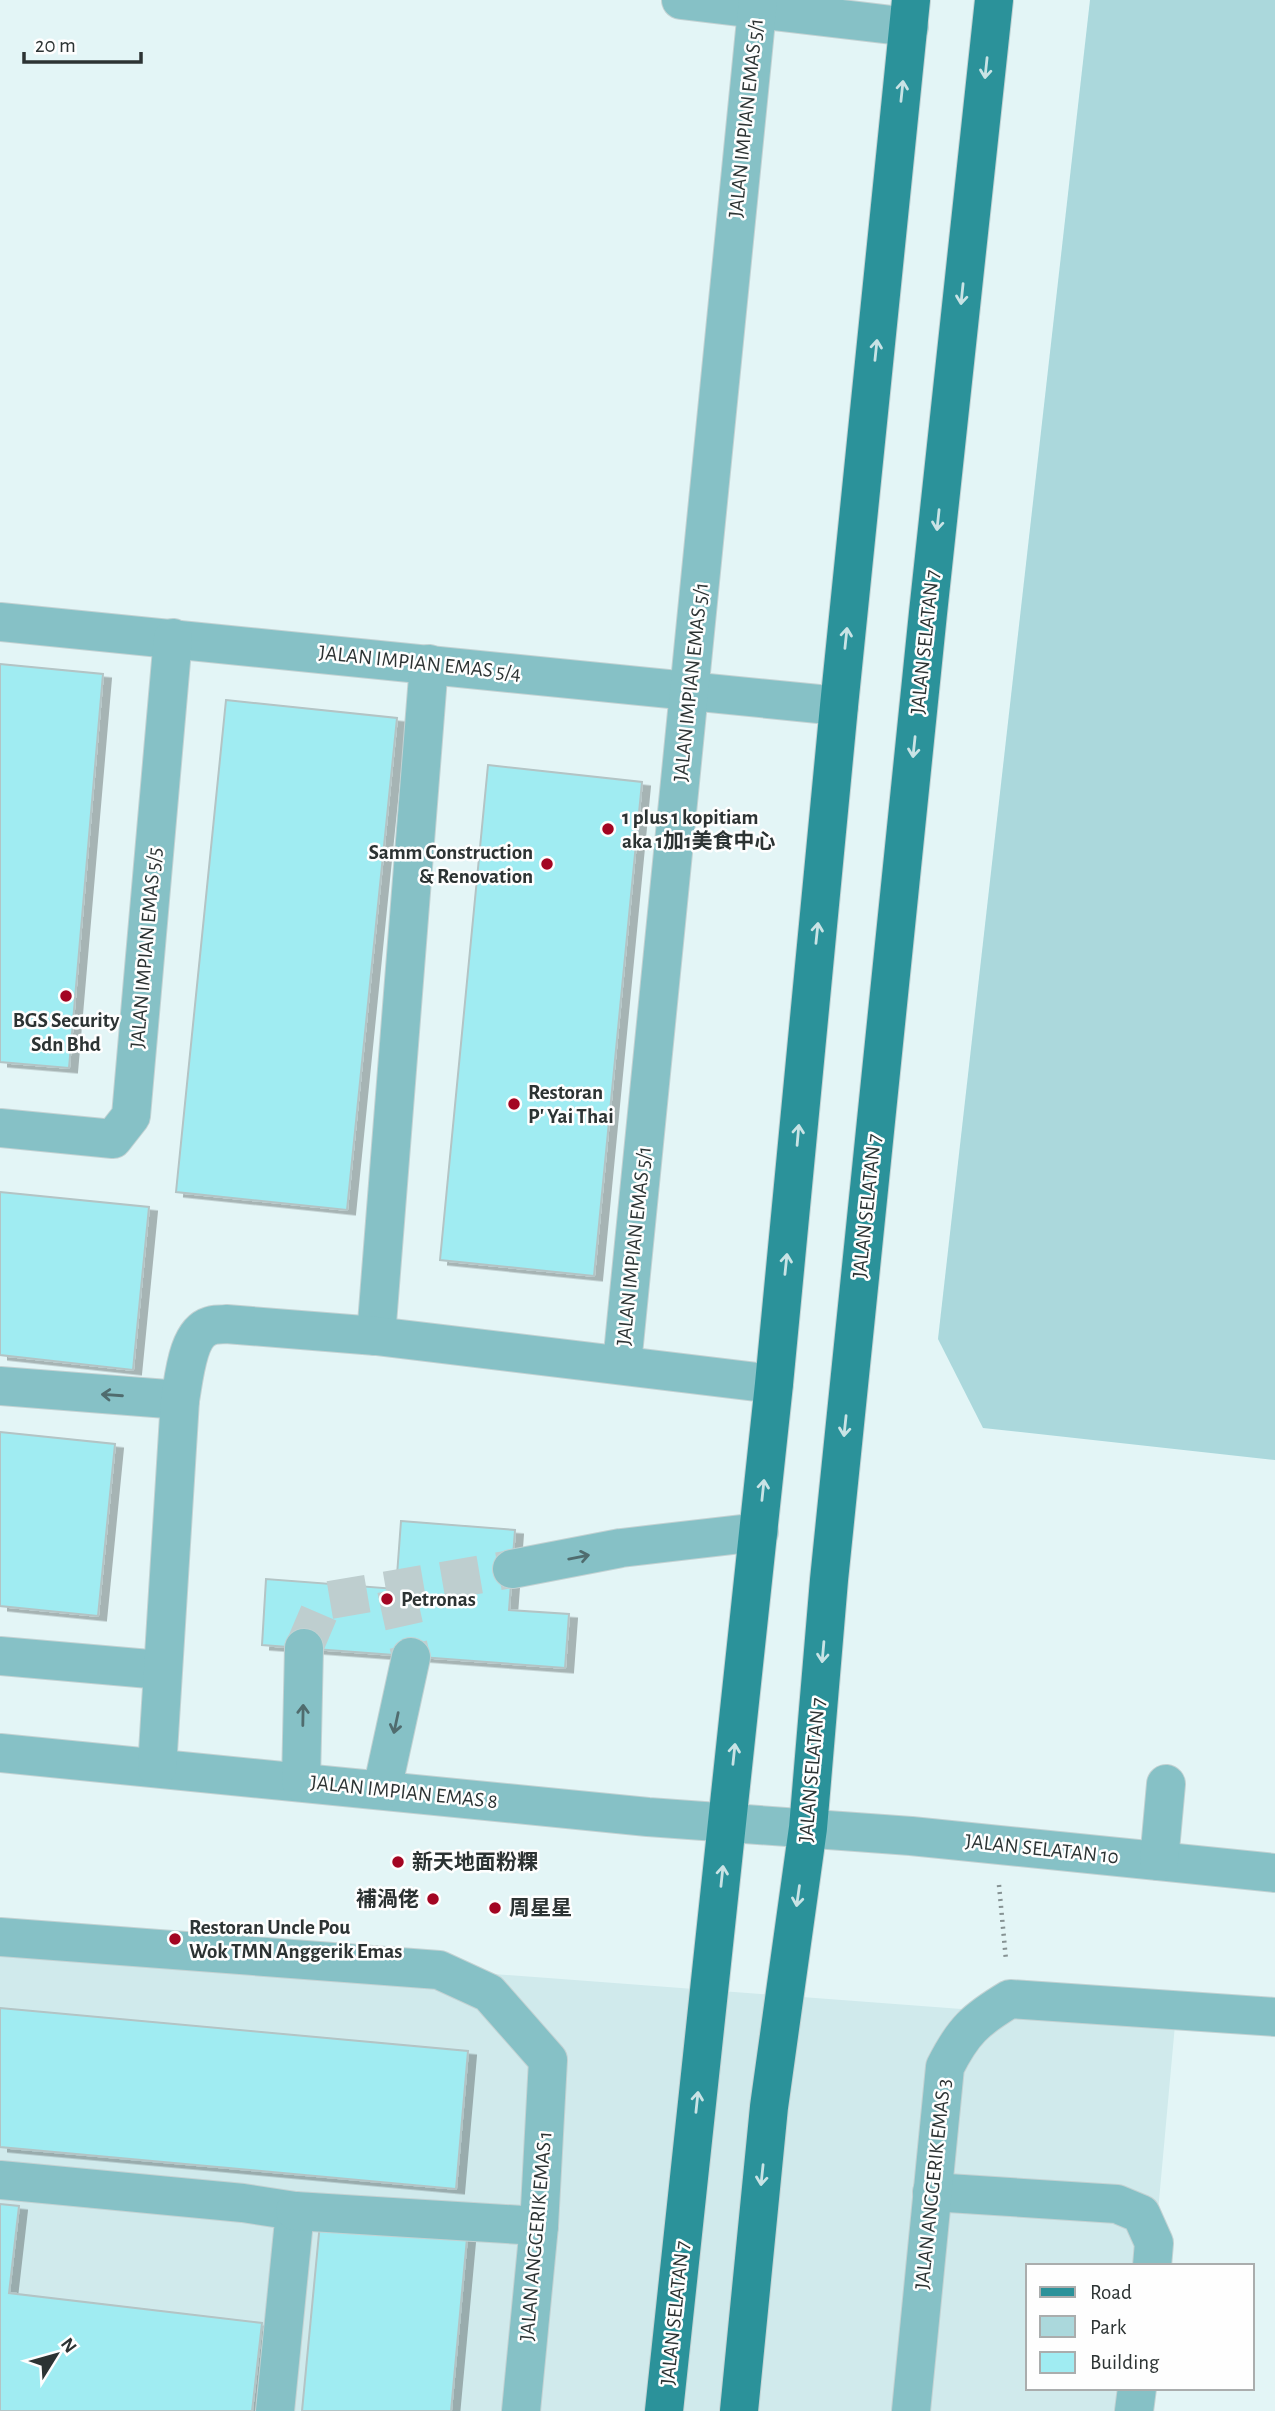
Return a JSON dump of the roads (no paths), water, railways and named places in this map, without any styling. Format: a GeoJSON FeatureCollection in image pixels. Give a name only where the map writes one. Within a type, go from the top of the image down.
{"type":"FeatureCollection","features":[{"type":"Feature","properties":{"kind":"main road","name":"JALAN SELATAN 7"},"geometry":{"type":"LineString","coordinates":[[739,2411],[769,2107],[808,1828],[835,1524],[994,0]]}},
{"type":"Feature","properties":{"kind":"main road","name":"JALAN SELATAN 7"},"geometry":{"type":"LineString","coordinates":[[664,2411],[759,1532],[839,706],[910,13]]}},
{"type":"Feature","properties":{"kind":"street"},"geometry":{"type":"LineString","coordinates":[[681,0],[910,13]]}},
{"type":"Feature","properties":{"kind":"street","name":"JALAN IMPIAN EMAS 5/1"},"geometry":{"type":"LineString","coordinates":[[622,1364],[757,4]]}},
{"type":"Feature","properties":{"kind":"street","name":"JALAN IMPIAN EMAS 5/4"},"geometry":{"type":"LineString","coordinates":[[0,622],[839,706]]}},
{"type":"Feature","properties":{"kind":"street","name":"JALAN IMPIAN EMAS 5/5"},"geometry":{"type":"LineString","coordinates":[[0,1128],[113,1139],[131,1116],[173,638]]}},
{"type":"Feature","properties":{"kind":"street"},"geometry":{"type":"LineString","coordinates":[[376,1336],[429,664]]}},
{"type":"Feature","properties":{"kind":"street"},"geometry":{"type":"LineString","coordinates":[[157,1768],[180,1400],[195,1336],[209,1326],[226,1324],[376,1336],[774,1384]]}},
{"type":"Feature","properties":{"kind":"street"},"geometry":{"type":"LineString","coordinates":[[0,1386],[180,1400]]}},
{"type":"Feature","properties":{"kind":"street"},"geometry":{"type":"LineString","coordinates":[[512,1569],[621,1548],[759,1532]]}},
{"type":"Feature","properties":{"kind":"street"},"geometry":{"type":"LineString","coordinates":[[301,1782],[304,1648]]}},
{"type":"Feature","properties":{"kind":"street"},"geometry":{"type":"LineString","coordinates":[[0,1656],[162,1670]]}},
{"type":"Feature","properties":{"kind":"street"},"geometry":{"type":"LineString","coordinates":[[382,1790],[411,1657]]}},
{"type":"Feature","properties":{"kind":"street","name":"JALAN IMPIAN EMAS 8"},"geometry":{"type":"LineString","coordinates":[[0,1754],[648,1816],[808,1828]]}},
{"type":"Feature","properties":{"kind":"street"},"geometry":{"type":"LineString","coordinates":[[1159,1861],[1166,1784]]}},
{"type":"Feature","properties":{"kind":"street","name":"JALAN SELATAN 10"},"geometry":{"type":"LineString","coordinates":[[808,1828],[1275,1873]]}},
{"type":"Feature","properties":{"kind":"street","name":"JALAN ANGGERIK EMAS 1"},"geometry":{"type":"LineString","coordinates":[[0,1937],[439,1970],[489,1993],[548,2060],[538,2226],[521,2411]]}},
{"type":"Feature","properties":{"kind":"street","name":"JALAN ANGGERIK EMAS 3"},"geometry":{"type":"LineString","coordinates":[[911,2411],[944,2067],[959,2039],[985,2014],[1010,1999],[1275,2017]]}},
{"type":"Feature","properties":{"kind":"street"},"geometry":{"type":"LineString","coordinates":[[0,2180],[243,2203],[295,2211],[538,2226]]}},
{"type":"Feature","properties":{"kind":"street"},"geometry":{"type":"LineString","coordinates":[[932,2192],[1117,2204],[1141,2214],[1154,2243],[1152,2264]]}},
{"type":"Feature","properties":{"kind":"street"},"geometry":{"type":"LineString","coordinates":[[275,2411],[295,2211]]}},
{"type":"Feature","properties":{"kind":"street"},"geometry":{"type":"LineString","coordinates":[[1134,2411],[1137,2390]]}},
{"type":"Feature","properties":{"kind":"tunnel"},"geometry":{"type":"LineString","coordinates":[[304,1648],[324,1601],[512,1569]]}},
{"type":"Feature","properties":{"kind":"tunnel"},"geometry":{"type":"LineString","coordinates":[[396,1589],[411,1657]]}},
{"type":"Feature","properties":{"kind":"place","name":"1 plus 1 kopitiam aka 1加1美食中心"},"geometry":{"type":"Point","coordinates":[608,829]}},
{"type":"Feature","properties":{"kind":"place","name":"Samm Construction & Renovation"},"geometry":{"type":"Point","coordinates":[547,864]}},
{"type":"Feature","properties":{"kind":"place","name":"BGS Security Sdn Bhd"},"geometry":{"type":"Point","coordinates":[66,996]}},
{"type":"Feature","properties":{"kind":"place","name":"Restoran P' Yai Thai"},"geometry":{"type":"Point","coordinates":[514,1104]}},
{"type":"Feature","properties":{"kind":"place","name":"Petronas"},"geometry":{"type":"Point","coordinates":[387,1599]}},
{"type":"Feature","properties":{"kind":"place","name":"新天地面粉粿"},"geometry":{"type":"Point","coordinates":[398,1862]}},
{"type":"Feature","properties":{"kind":"place","name":"補渦佬"},"geometry":{"type":"Point","coordinates":[433,1899]}},
{"type":"Feature","properties":{"kind":"place","name":"周星星"},"geometry":{"type":"Point","coordinates":[495,1908]}},
{"type":"Feature","properties":{"kind":"place","name":"Restoran Uncle Pou Wok TMN Anggerik Emas"},"geometry":{"type":"Point","coordinates":[175,1939]}}]}
